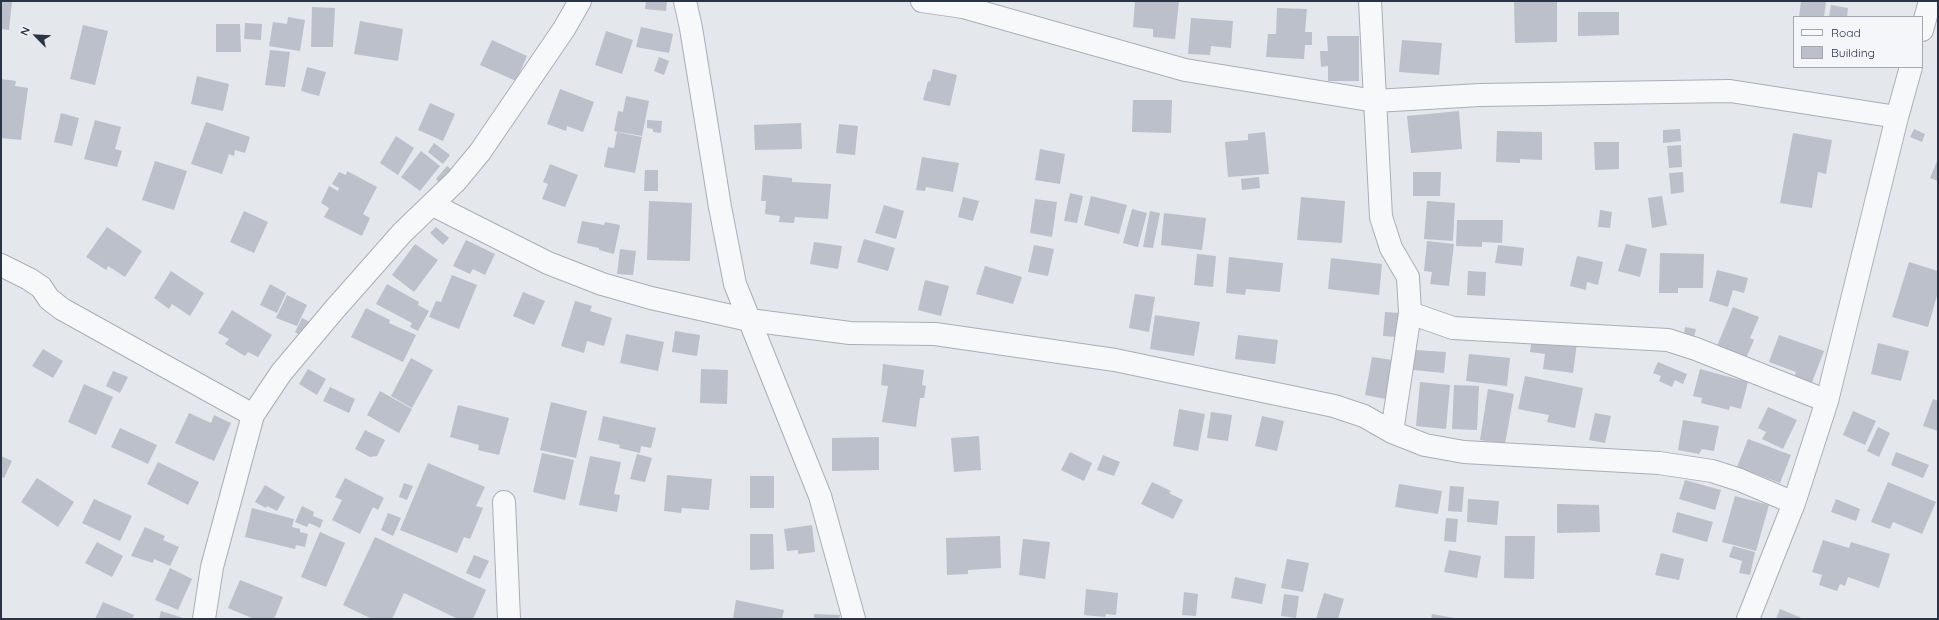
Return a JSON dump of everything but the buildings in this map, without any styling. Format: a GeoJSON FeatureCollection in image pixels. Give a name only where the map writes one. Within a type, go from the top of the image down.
{"type":"FeatureCollection","features":[{"type":"Feature","properties":{"kind":"street"},"geometry":{"type":"LineString","coordinates":[[204,619],[212,567],[253,415],[281,373],[334,310],[402,233],[433,205],[456,181],[480,152],[564,29],[580,1]]}},
{"type":"Feature","properties":{"kind":"street"},"geometry":{"type":"LineString","coordinates":[[685,1],[692,28],[720,206],[735,284],[820,496],[854,619]]}},
{"type":"Feature","properties":{"kind":"street"},"geometry":{"type":"LineString","coordinates":[[922,1],[963,8],[1186,70],[1375,100],[1480,95],[1730,91],[1897,117]]}},
{"type":"Feature","properties":{"kind":"street"},"geometry":{"type":"LineString","coordinates":[[1370,1],[1381,217],[1391,248],[1408,277],[1410,313],[1392,432]]}},
{"type":"Feature","properties":{"kind":"street"},"geometry":{"type":"LineString","coordinates":[[1923,26],[1930,1]]}},
{"type":"Feature","properties":{"kind":"street"},"geometry":{"type":"LineString","coordinates":[[1748,619],[1794,503],[1827,401],[1897,117],[1911,68]]}},
{"type":"Feature","properties":{"kind":"street"},"geometry":{"type":"LineString","coordinates":[[433,205],[548,263],[602,284],[651,298],[749,320],[850,333],[934,334],[1115,360],[1334,406],[1364,416],[1392,432],[1425,445],[1464,452],[1659,463],[1712,471],[1740,480],[1794,503]]}},
{"type":"Feature","properties":{"kind":"street"},"geometry":{"type":"LineString","coordinates":[[1,265],[29,278],[41,287],[50,299],[62,309],[253,415]]}},
{"type":"Feature","properties":{"kind":"street"},"geometry":{"type":"LineString","coordinates":[[1410,313],[1453,328],[1668,340],[1696,349],[1827,401]]}},
{"type":"Feature","properties":{"kind":"street"},"geometry":{"type":"LineString","coordinates":[[504,502],[509,619]]}}]}
